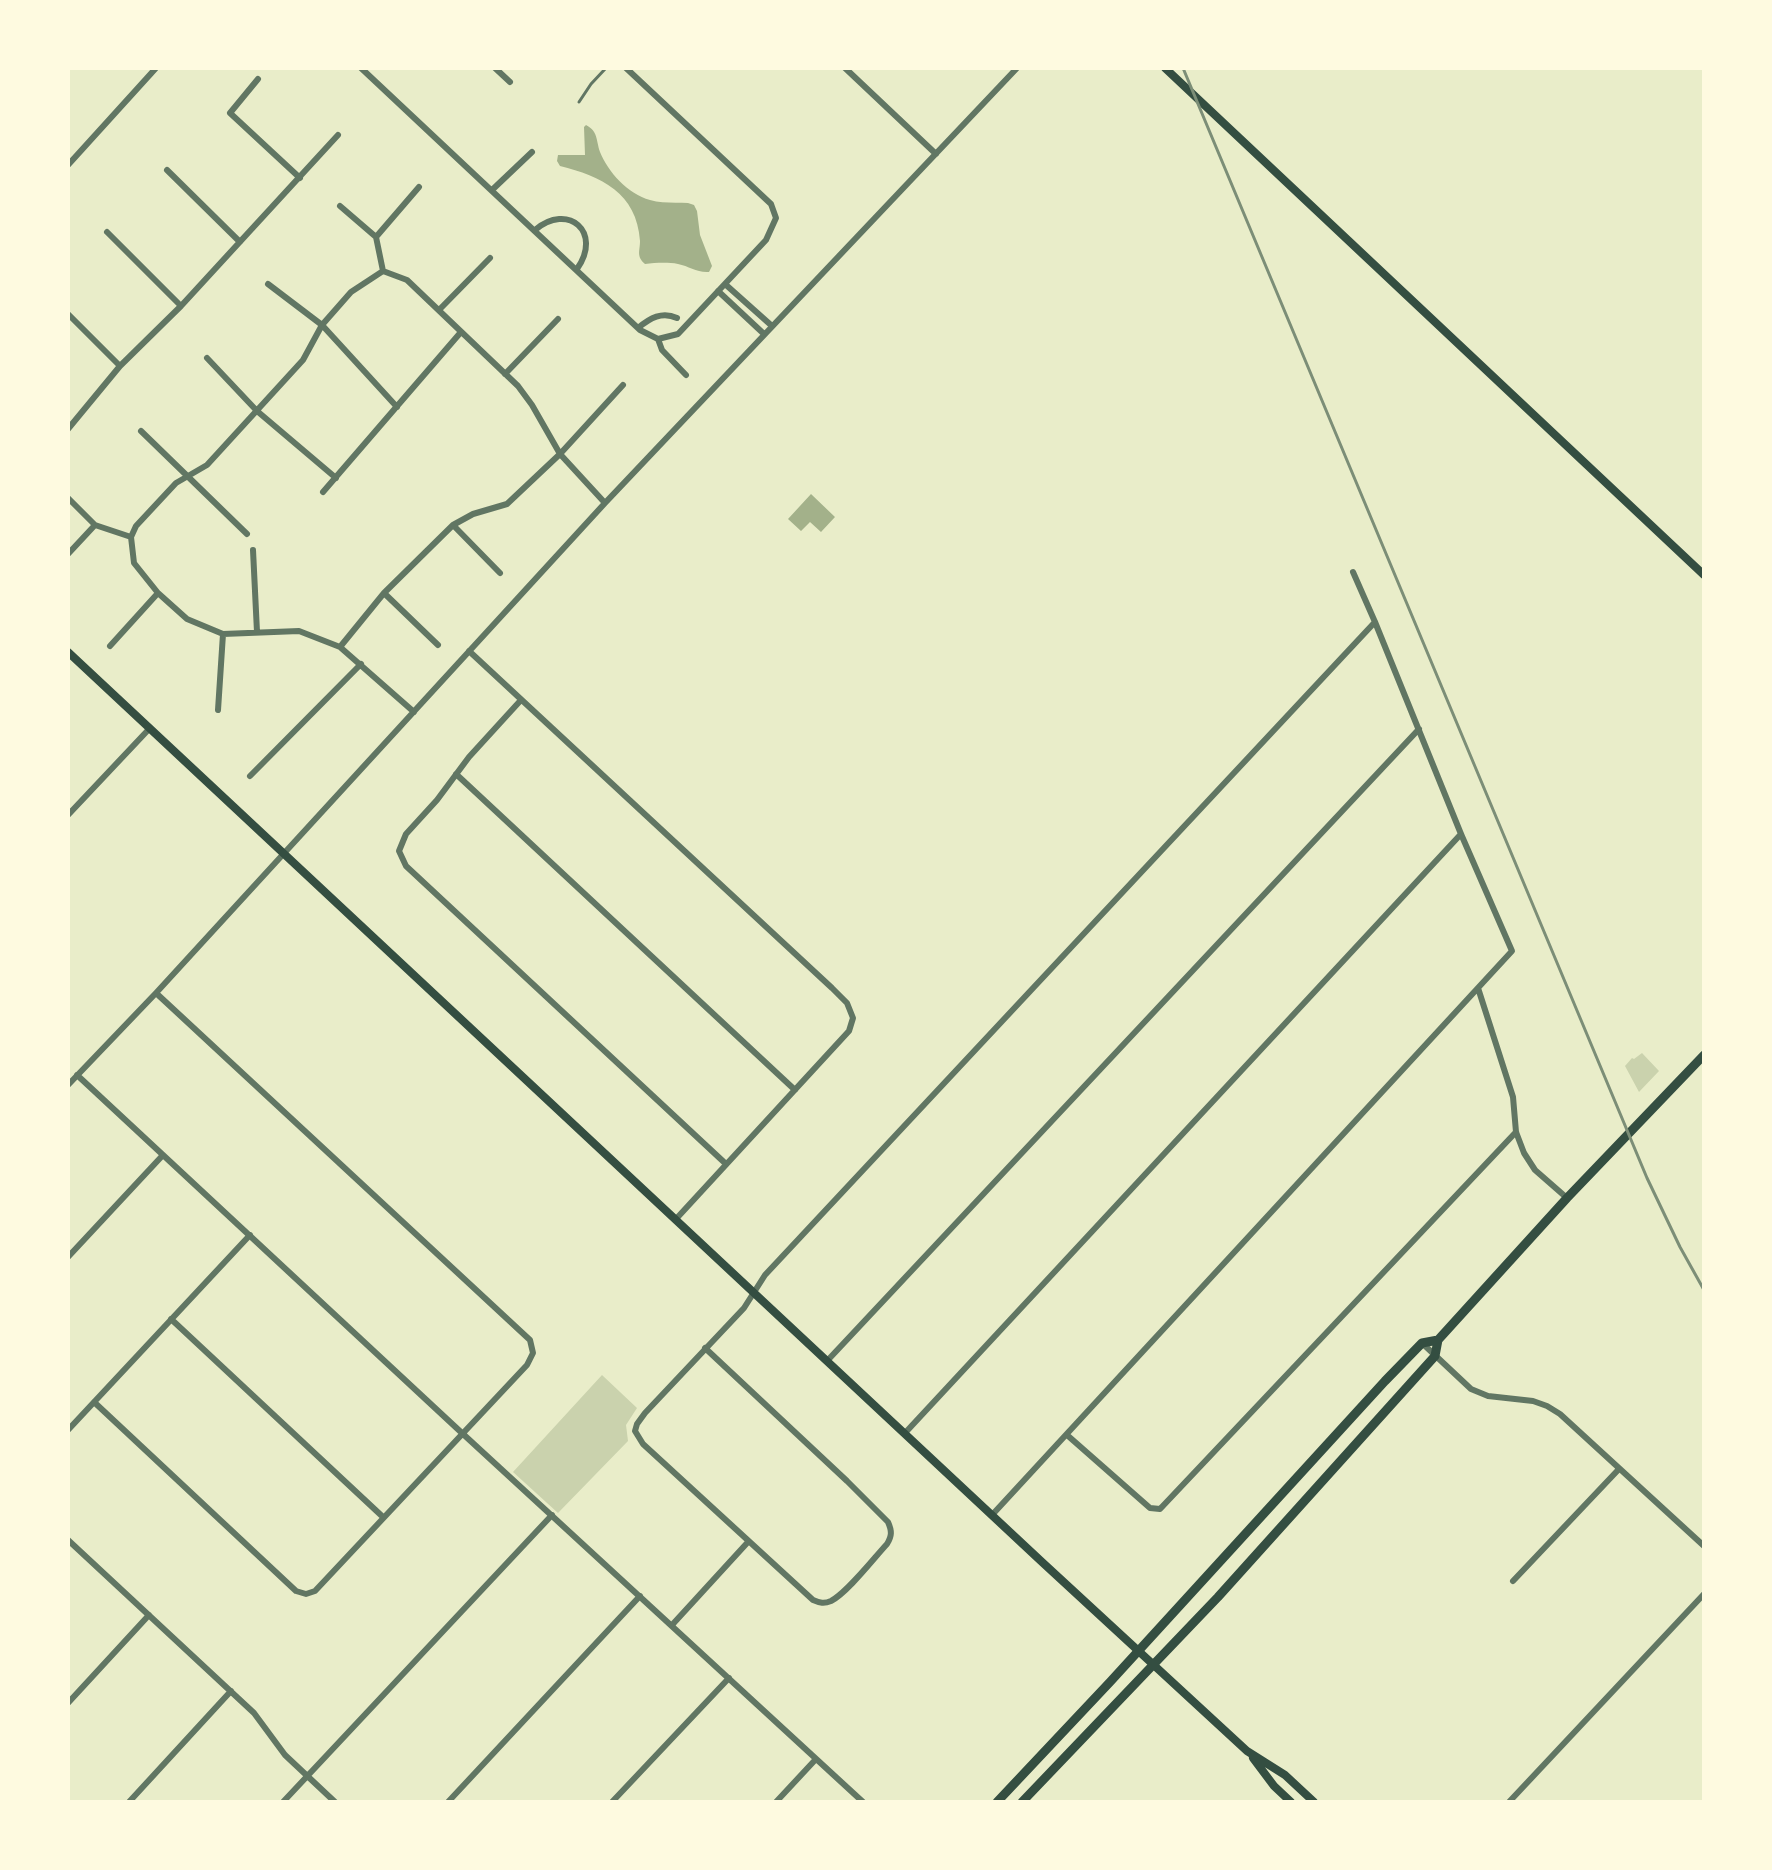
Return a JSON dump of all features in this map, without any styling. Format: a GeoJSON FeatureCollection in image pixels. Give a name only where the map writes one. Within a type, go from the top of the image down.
{"type":"FeatureCollection","features":[{"type":"Feature","properties":{"kind":"main road"},"geometry":{"type":"LineString","coordinates":[[1165,68],[1704,575]]}},
{"type":"Feature","properties":{"kind":"main road"},"geometry":{"type":"LineString","coordinates":[[68,652],[1247,1751],[1274,1786],[1291,1802]]}},
{"type":"Feature","properties":{"kind":"main road"},"geometry":{"type":"LineString","coordinates":[[1022,1802],[1313,1493],[1435,1356],[1438,1340],[1567,1198],[1704,1055]]}},
{"type":"Feature","properties":{"kind":"main road"},"geometry":{"type":"LineString","coordinates":[[997,1802],[1422,1343],[1438,1340]]}},
{"type":"Feature","properties":{"kind":"main road"},"geometry":{"type":"LineString","coordinates":[[1247,1751],[1285,1775],[1314,1802]]}},
{"type":"Feature","properties":{"kind":"street"},"geometry":{"type":"LineString","coordinates":[[68,165],[156,68]]}},
{"type":"Feature","properties":{"kind":"street"},"geometry":{"type":"LineString","coordinates":[[361,68],[638,328],[658,339],[678,334],[766,240],[776,218],[771,204],[626,68]]}},
{"type":"Feature","properties":{"kind":"street"},"geometry":{"type":"LineString","coordinates":[[495,68],[510,82]]}},
{"type":"Feature","properties":{"kind":"street"},"geometry":{"type":"LineString","coordinates":[[845,68],[936,154]]}},
{"type":"Feature","properties":{"kind":"street"},"geometry":{"type":"LineString","coordinates":[[68,1085],[605,503],[1016,69]]}},
{"type":"Feature","properties":{"kind":"street"},"geometry":{"type":"LineString","coordinates":[[258,79],[230,113],[300,178]]}},
{"type":"Feature","properties":{"kind":"street"},"geometry":{"type":"LineString","coordinates":[[68,429],[120,366],[181,306],[338,135]]}},
{"type":"Feature","properties":{"kind":"street"},"geometry":{"type":"LineString","coordinates":[[492,190],[532,152]]}},
{"type":"Feature","properties":{"kind":"street"},"geometry":{"type":"LineString","coordinates":[[167,170],[240,242]]}},
{"type":"Feature","properties":{"kind":"street"},"geometry":{"type":"LineString","coordinates":[[376,237],[419,187]]}},
{"type":"Feature","properties":{"kind":"street"},"geometry":{"type":"LineString","coordinates":[[340,206],[376,237],[383,271]]}},
{"type":"Feature","properties":{"kind":"street"},"geometry":{"type":"LineString","coordinates":[[535,230],[559,219],[567,219],[580,227],[587,238],[580,271]]}},
{"type":"Feature","properties":{"kind":"street"},"geometry":{"type":"LineString","coordinates":[[107,232],[181,306]]}},
{"type":"Feature","properties":{"kind":"street"},"geometry":{"type":"LineString","coordinates":[[439,310],[490,258]]}},
{"type":"Feature","properties":{"kind":"street"},"geometry":{"type":"LineString","coordinates":[[383,271],[407,280],[518,386],[560,454],[605,503]]}},
{"type":"Feature","properties":{"kind":"street"},"geometry":{"type":"LineString","coordinates":[[383,271],[351,292],[322,325],[303,360],[207,465],[176,483],[136,526],[131,537],[134,563],[158,593],[187,619],[223,634],[299,631],[340,647],[414,712]]}},
{"type":"Feature","properties":{"kind":"street"},"geometry":{"type":"LineString","coordinates":[[268,284],[322,325],[397,407]]}},
{"type":"Feature","properties":{"kind":"street"},"geometry":{"type":"LineString","coordinates":[[725,284],[772,326]]}},
{"type":"Feature","properties":{"kind":"street"},"geometry":{"type":"LineString","coordinates":[[718,291],[764,334]]}},
{"type":"Feature","properties":{"kind":"street"},"geometry":{"type":"LineString","coordinates":[[68,314],[120,366]]}},
{"type":"Feature","properties":{"kind":"street"},"geometry":{"type":"LineString","coordinates":[[638,328],[653,317],[664,314],[677,318]]}},
{"type":"Feature","properties":{"kind":"street"},"geometry":{"type":"LineString","coordinates":[[505,374],[558,319]]}},
{"type":"Feature","properties":{"kind":"street"},"geometry":{"type":"LineString","coordinates":[[323,492],[461,332]]}},
{"type":"Feature","properties":{"kind":"street"},"geometry":{"type":"LineString","coordinates":[[658,339],[662,350],[686,375]]}},
{"type":"Feature","properties":{"kind":"street"},"geometry":{"type":"LineString","coordinates":[[207,358],[257,411],[336,478]]}},
{"type":"Feature","properties":{"kind":"street"},"geometry":{"type":"LineString","coordinates":[[340,647],[384,593],[453,525],[473,514],[507,504],[560,454],[623,385]]}},
{"type":"Feature","properties":{"kind":"street"},"geometry":{"type":"LineString","coordinates":[[141,431],[247,534]]}},
{"type":"Feature","properties":{"kind":"street"},"geometry":{"type":"LineString","coordinates":[[68,498],[95,525],[131,537]]}},
{"type":"Feature","properties":{"kind":"street"},"geometry":{"type":"LineString","coordinates":[[68,554],[95,525]]}},
{"type":"Feature","properties":{"kind":"street"},"geometry":{"type":"LineString","coordinates":[[453,525],[500,573]]}},
{"type":"Feature","properties":{"kind":"street"},"geometry":{"type":"LineString","coordinates":[[253,550],[257,632]]}},
{"type":"Feature","properties":{"kind":"street"},"geometry":{"type":"LineString","coordinates":[[992,1515],[1512,951],[1353,572]]}},
{"type":"Feature","properties":{"kind":"street"},"geometry":{"type":"LineString","coordinates":[[110,646],[158,593]]}},
{"type":"Feature","properties":{"kind":"street"},"geometry":{"type":"LineString","coordinates":[[384,593],[438,645]]}},
{"type":"Feature","properties":{"kind":"street"},"geometry":{"type":"LineString","coordinates":[[705,1348],[882,1514],[892,1530],[887,1544],[831,1601],[822,1604],[813,1600],[643,1444],[635,1431],[645,1413],[705,1348],[744,1308],[765,1275],[1375,622]]}},
{"type":"Feature","properties":{"kind":"street"},"geometry":{"type":"LineString","coordinates":[[218,710],[223,634]]}},
{"type":"Feature","properties":{"kind":"street"},"geometry":{"type":"LineString","coordinates":[[469,651],[832,988],[847,1003],[853,1018],[849,1031],[676,1219]]}},
{"type":"Feature","properties":{"kind":"street"},"geometry":{"type":"LineString","coordinates":[[250,776],[361,664]]}},
{"type":"Feature","properties":{"kind":"street"},"geometry":{"type":"LineString","coordinates":[[521,700],[406,834],[399,851],[406,866],[726,1164]]}},
{"type":"Feature","properties":{"kind":"street"},"geometry":{"type":"LineString","coordinates":[[68,815],[150,728]]}},
{"type":"Feature","properties":{"kind":"street"},"geometry":{"type":"LineString","coordinates":[[827,1361],[1419,729]]}},
{"type":"Feature","properties":{"kind":"street"},"geometry":{"type":"LineString","coordinates":[[456,774],[795,1090]]}},
{"type":"Feature","properties":{"kind":"street"},"geometry":{"type":"LineString","coordinates":[[905,1433],[1461,834]]}},
{"type":"Feature","properties":{"kind":"street"},"geometry":{"type":"LineString","coordinates":[[1478,988],[1513,1097],[1516,1132],[1524,1153],[1535,1170],[1567,1198]]}},
{"type":"Feature","properties":{"kind":"street"},"geometry":{"type":"LineString","coordinates":[[94,1402],[296,1591],[306,1594],[315,1591],[463,1434],[527,1365],[533,1353],[530,1340],[156,993]]}},
{"type":"Feature","properties":{"kind":"street"},"geometry":{"type":"LineString","coordinates":[[77,1075],[863,1802]]}},
{"type":"Feature","properties":{"kind":"street"},"geometry":{"type":"LineString","coordinates":[[1067,1435],[1150,1508],[1160,1509],[1516,1132]]}},
{"type":"Feature","properties":{"kind":"street"},"geometry":{"type":"LineString","coordinates":[[68,1257],[163,1155]]}},
{"type":"Feature","properties":{"kind":"street"},"geometry":{"type":"LineString","coordinates":[[68,1430],[250,1235]]}},
{"type":"Feature","properties":{"kind":"street"},"geometry":{"type":"LineString","coordinates":[[171,1319],[383,1517]]}},
{"type":"Feature","properties":{"kind":"street"},"geometry":{"type":"LineString","coordinates":[[1422,1343],[1471,1389],[1488,1396],[1518,1398],[1547,1406],[1560,1414],[1704,1546]]}},
{"type":"Feature","properties":{"kind":"street"},"geometry":{"type":"LineString","coordinates":[[1513,1581],[1619,1469]]}},
{"type":"Feature","properties":{"kind":"street"},"geometry":{"type":"LineString","coordinates":[[283,1802],[552,1515]]}},
{"type":"Feature","properties":{"kind":"street"},"geometry":{"type":"LineString","coordinates":[[68,1540],[254,1713],[285,1755],[335,1802]]}},
{"type":"Feature","properties":{"kind":"street"},"geometry":{"type":"LineString","coordinates":[[672,1625],[748,1542]]}},
{"type":"Feature","properties":{"kind":"street"},"geometry":{"type":"LineString","coordinates":[[1509,1802],[1704,1594]]}},
{"type":"Feature","properties":{"kind":"street"},"geometry":{"type":"LineString","coordinates":[[448,1802],[640,1596]]}},
{"type":"Feature","properties":{"kind":"street"},"geometry":{"type":"LineString","coordinates":[[70,1697],[149,1615]]}},
{"type":"Feature","properties":{"kind":"street"},"geometry":{"type":"LineString","coordinates":[[612,1802],[729,1678]]}},
{"type":"Feature","properties":{"kind":"street"},"geometry":{"type":"LineString","coordinates":[[129,1802],[231,1691]]}},
{"type":"Feature","properties":{"kind":"street"},"geometry":{"type":"LineString","coordinates":[[776,1802],[816,1759]]}},
{"type":"Feature","properties":{"kind":"lane"},"geometry":{"type":"LineString","coordinates":[[579,102],[606,68]]}},
{"type":"Feature","properties":{"kind":"shaded area"},"geometry":{"type":"Polygon","coordinates":[[[586,125],[595,133],[608,167],[627,187],[655,201],[694,205],[700,235],[712,266],[709,272],[674,263],[645,264],[639,256],[637,224],[624,199],[603,181],[560,166],[558,155],[585,155],[586,125]]]}},
{"type":"Feature","properties":{"kind":"shaded area"},"geometry":{"type":"Polygon","coordinates":[[[811,494],[835,517],[821,532],[810,522],[801,531],[788,519],[811,494]]]}},
{"type":"Feature","properties":{"kind":"shaded area"},"geometry":{"type":"Polygon","coordinates":[[[1642,1053],[1659,1071],[1639,1092],[1625,1066],[1642,1053]]]}},
{"type":"Feature","properties":{"kind":"shaded area"},"geometry":{"type":"Polygon","coordinates":[[[602,1375],[637,1408],[626,1425],[628,1441],[558,1513],[513,1472],[602,1375]]]}},
{"type":"Feature","properties":{"kind":"railway"},"geometry":{"type":"LineString","coordinates":[[1183,68],[1647,1178],[1704,1290]]}}]}
